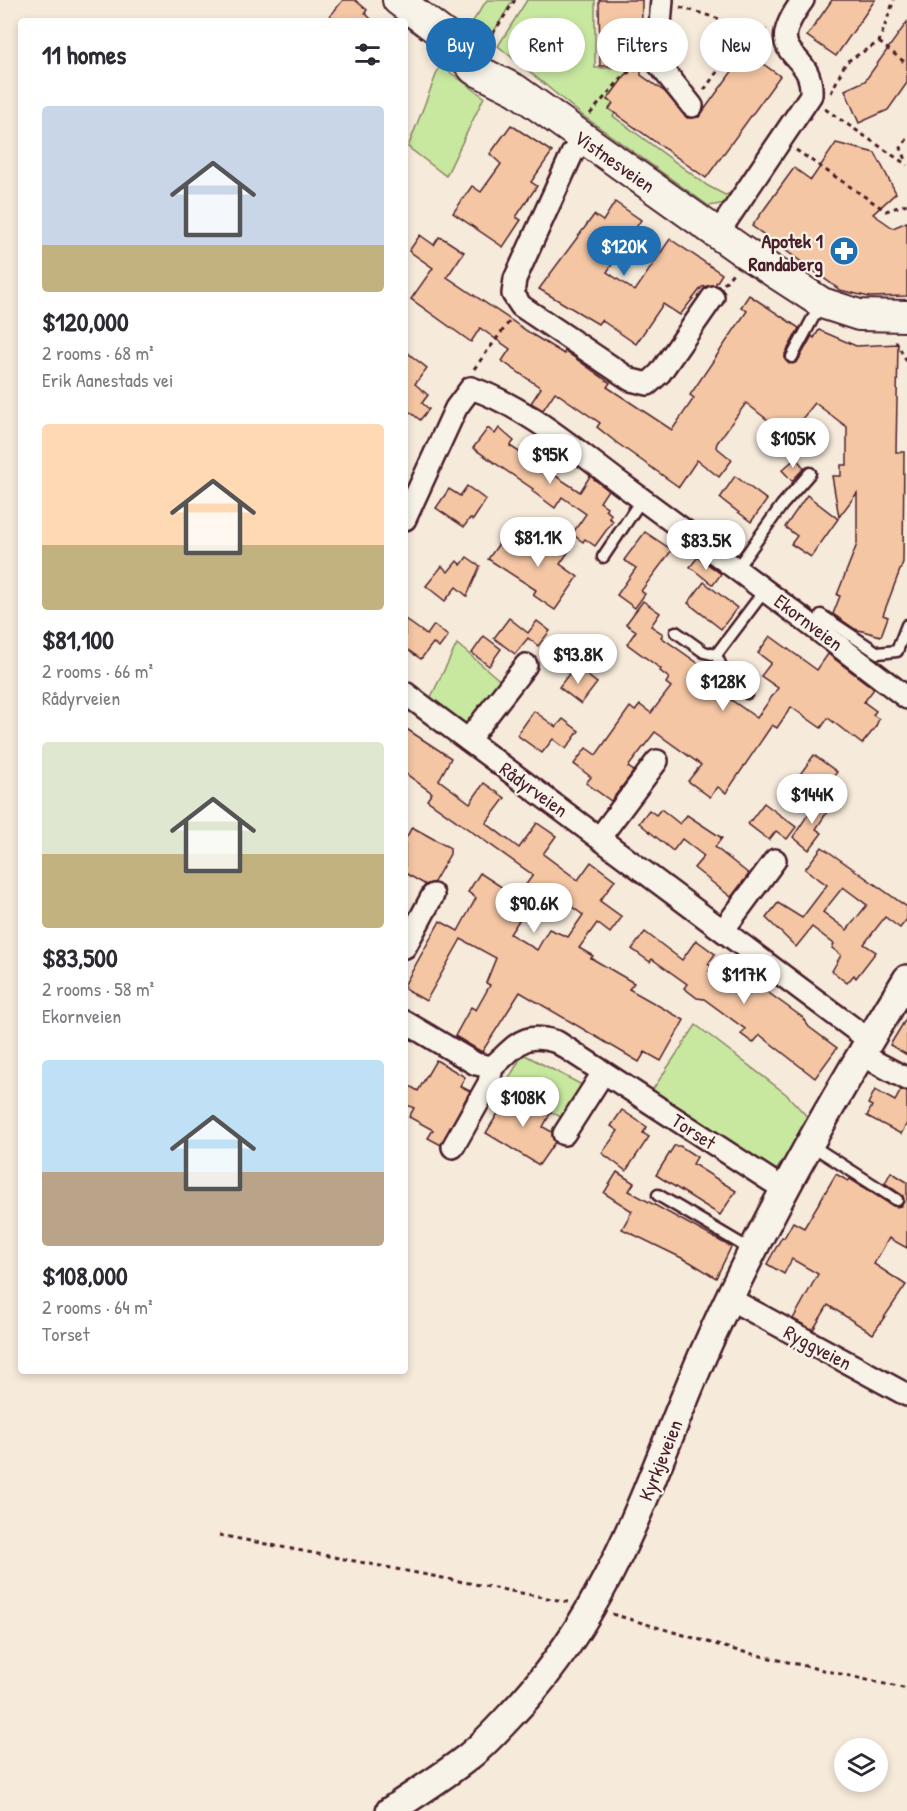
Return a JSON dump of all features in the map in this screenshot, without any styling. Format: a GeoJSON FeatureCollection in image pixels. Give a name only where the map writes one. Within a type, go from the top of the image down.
{"type":"FeatureCollection","features":[{"type":"Feature","properties":{"kind":"main road","name":"Vistnesveien"},"geometry":{"type":"LineString","coordinates":[[398,0],[446,36],[483,56],[516,90],[583,130],[718,233],[822,303],[859,315],[907,316]]}},
{"type":"Feature","properties":{"kind":"street"},"geometry":{"type":"LineString","coordinates":[[660,18],[661,1]]}},
{"type":"Feature","properties":{"kind":"street"},"geometry":{"type":"LineString","coordinates":[[718,233],[782,141],[818,102],[804,65],[789,52],[784,38],[787,25],[799,2]]}},
{"type":"Feature","properties":{"kind":"street"},"geometry":{"type":"LineString","coordinates":[[665,72],[692,106]]}},
{"type":"Feature","properties":{"kind":"street"},"geometry":{"type":"LineString","coordinates":[[583,130],[515,279],[513,294],[521,306],[631,380],[648,384],[660,373],[713,297]]}},
{"type":"Feature","properties":{"kind":"street"},"geometry":{"type":"LineString","coordinates":[[408,512],[456,408],[471,388]]}},
{"type":"Feature","properties":{"kind":"street","name":"Ekornveien"},"geometry":{"type":"LineString","coordinates":[[471,388],[492,395],[536,422],[736,568],[907,698]]}},
{"type":"Feature","properties":{"kind":"street"},"geometry":{"type":"LineString","coordinates":[[468,740],[526,665]]}},
{"type":"Feature","properties":{"kind":"street","name":"Rådyrveien"},"geometry":{"type":"LineString","coordinates":[[408,695],[723,929],[865,1048]]}},
{"type":"Feature","properties":{"kind":"street"},"geometry":{"type":"LineString","coordinates":[[600,837],[657,760]]}},
{"type":"Feature","properties":{"kind":"street"},"geometry":{"type":"LineString","coordinates":[[723,929],[775,860]]}},
{"type":"Feature","properties":{"kind":"street"},"geometry":{"type":"LineString","coordinates":[[408,941],[433,895]]}},
{"type":"Feature","properties":{"kind":"street","name":"Kyrkjeveien"},"geometry":{"type":"LineString","coordinates":[[390,1811],[469,1757],[502,1725],[566,1650],[592,1608],[629,1537],[702,1357],[753,1251],[865,1048],[907,979]]}},
{"type":"Feature","properties":{"kind":"street"},"geometry":{"type":"LineString","coordinates":[[408,1025],[477,1064],[492,1067],[489,1083],[453,1147]]}},
{"type":"Feature","properties":{"kind":"street","name":"Torset"},"geometry":{"type":"LineString","coordinates":[[492,1067],[525,1039],[537,1036],[557,1042],[785,1190]]}},
{"type":"Feature","properties":{"kind":"street"},"geometry":{"type":"LineString","coordinates":[[865,1048],[907,1079]]}},
{"type":"Feature","properties":{"kind":"street"},"geometry":{"type":"LineString","coordinates":[[564,1134],[603,1073]]}},
{"type":"Feature","properties":{"kind":"street","name":"Ryggveien"},"geometry":{"type":"LineString","coordinates":[[730,1299],[907,1395]]}},
{"type":"Feature","properties":{"kind":"lane"},"geometry":{"type":"LineString","coordinates":[[792,357],[822,303]]}},
{"type":"Feature","properties":{"kind":"lane"},"geometry":{"type":"LineString","coordinates":[[736,568],[782,505],[810,473]]}},
{"type":"Feature","properties":{"kind":"lane"},"geometry":{"type":"LineString","coordinates":[[603,557],[642,499]]}},
{"type":"Feature","properties":{"kind":"lane"},"geometry":{"type":"LineString","coordinates":[[716,655],[765,590]]}},
{"type":"Feature","properties":{"kind":"lane"},"geometry":{"type":"LineString","coordinates":[[821,615],[878,654],[902,653],[907,625]]}},
{"type":"Feature","properties":{"kind":"lane"},"geometry":{"type":"LineString","coordinates":[[676,632],[704,652],[716,655]]}},
{"type":"Feature","properties":{"kind":"lane"},"geometry":{"type":"LineString","coordinates":[[716,655],[727,679],[747,693]]}},
{"type":"Feature","properties":{"kind":"lane"},"geometry":{"type":"LineString","coordinates":[[811,1145],[897,1200]]}},
{"type":"Feature","properties":{"kind":"lane"},"geometry":{"type":"LineString","coordinates":[[658,1195],[753,1251]]}},
{"type":"Feature","properties":{"kind":"path"},"geometry":{"type":"LineString","coordinates":[[496,28],[515,0]]}},
{"type":"Feature","properties":{"kind":"path"},"geometry":{"type":"LineString","coordinates":[[894,0],[879,42],[846,62],[818,102],[907,164]]}},
{"type":"Feature","properties":{"kind":"path"},"geometry":{"type":"LineString","coordinates":[[661,1],[716,18]]}},
{"type":"Feature","properties":{"kind":"path"},"geometry":{"type":"LineString","coordinates":[[879,42],[907,64]]}},
{"type":"Feature","properties":{"kind":"path"},"geometry":{"type":"LineString","coordinates":[[583,130],[625,75],[632,72]]}},
{"type":"Feature","properties":{"kind":"path"},"geometry":{"type":"LineString","coordinates":[[692,106],[717,72]]}},
{"type":"Feature","properties":{"kind":"path"},"geometry":{"type":"LineString","coordinates":[[907,139],[901,148],[907,164]]}},
{"type":"Feature","properties":{"kind":"path"},"geometry":{"type":"LineString","coordinates":[[782,141],[886,212],[907,204]]}},
{"type":"Feature","properties":{"kind":"path"},"geometry":{"type":"LineString","coordinates":[[471,388],[472,371],[521,306]]}},
{"type":"Feature","properties":{"kind":"green space"},"geometry":{"type":"Polygon","coordinates":[[[487,0],[513,0],[496,28],[496,18],[475,18],[487,0]]]}},
{"type":"Feature","properties":{"kind":"green space"},"geometry":{"type":"Polygon","coordinates":[[[527,0],[595,0],[595,68],[597,72],[628,72],[634,88],[613,116],[708,186],[725,195],[738,191],[731,202],[709,206],[582,115],[530,72],[585,72],[585,18],[516,18],[527,0]]]}},
{"type":"Feature","properties":{"kind":"green space"},"geometry":{"type":"Polygon","coordinates":[[[508,30],[508,54],[498,46],[508,30]]]}},
{"type":"Feature","properties":{"kind":"green space"},"geometry":{"type":"Polygon","coordinates":[[[437,72],[450,72],[484,97],[446,176],[408,147],[437,72]]]}},
{"type":"Feature","properties":{"kind":"green space"},"geometry":{"type":"Polygon","coordinates":[[[457,644],[509,688],[471,732],[428,703],[457,644]]]}},
{"type":"Feature","properties":{"kind":"green space"},"geometry":{"type":"Polygon","coordinates":[[[696,1025],[786,1094],[815,1125],[774,1172],[651,1092],[696,1025]]]}},
{"type":"Feature","properties":{"kind":"green space"},"geometry":{"type":"Polygon","coordinates":[[[523,1054],[584,1086],[564,1119],[505,1085],[523,1054]]]}},
{"type":"Feature","properties":{"kind":"building"},"geometry":{"type":"Polygon","coordinates":[[[343,0],[355,0],[367,10],[365,13],[370,18],[328,18],[343,0]]]}},
{"type":"Feature","properties":{"kind":"building"},"geometry":{"type":"Polygon","coordinates":[[[599,0],[642,0],[642,18],[599,18],[599,0]]]}},
{"type":"Feature","properties":{"kind":"building"},"geometry":{"type":"Polygon","coordinates":[[[832,0],[875,0],[836,56],[807,36],[832,0]]]}},
{"type":"Feature","properties":{"kind":"building"},"geometry":{"type":"Polygon","coordinates":[[[907,22],[907,83],[888,110],[859,123],[845,90],[865,81],[907,22]]]}},
{"type":"Feature","properties":{"kind":"building"},"geometry":{"type":"Polygon","coordinates":[[[772,70],[780,76],[706,178],[609,109],[613,103],[607,100],[628,72],[641,72],[641,75],[665,92],[687,118],[699,117],[732,72],[772,70]]]}},
{"type":"Feature","properties":{"kind":"building"},"geometry":{"type":"Polygon","coordinates":[[[511,125],[552,152],[531,182],[537,186],[516,217],[521,220],[503,247],[453,213],[472,186],[481,192],[501,164],[490,154],[511,125]]]}},
{"type":"Feature","properties":{"kind":"building"},"geometry":{"type":"Polygon","coordinates":[[[836,143],[875,153],[896,193],[873,214],[893,228],[907,222],[907,296],[869,297],[840,290],[752,226],[794,168],[811,180],[836,143]]]}},
{"type":"Feature","properties":{"kind":"building"},"geometry":{"type":"Polygon","coordinates":[[[615,202],[641,220],[607,272],[635,291],[670,239],[722,274],[715,285],[702,287],[680,315],[663,304],[636,344],[601,320],[598,324],[539,289],[594,215],[603,221],[615,202]]]}},
{"type":"Feature","properties":{"kind":"building"},"geometry":{"type":"Polygon","coordinates":[[[420,235],[434,245],[439,237],[464,252],[447,277],[533,335],[564,354],[565,351],[610,383],[607,387],[672,430],[694,398],[690,395],[747,311],[741,307],[749,295],[799,328],[785,354],[785,360],[789,364],[798,361],[812,336],[814,338],[819,330],[856,346],[898,344],[896,452],[904,452],[903,562],[883,615],[888,617],[881,636],[855,629],[833,614],[840,596],[837,595],[857,544],[857,493],[839,517],[832,476],[841,476],[841,465],[847,465],[847,427],[815,403],[788,436],[746,403],[717,443],[716,447],[732,460],[719,477],[697,460],[679,487],[617,443],[597,427],[600,423],[555,392],[543,410],[531,403],[541,388],[502,361],[510,349],[480,328],[471,342],[411,299],[433,268],[409,251],[420,235]]]}},
{"type":"Feature","properties":{"kind":"building"},"geometry":{"type":"Polygon","coordinates":[[[408,353],[427,368],[415,384],[428,395],[422,403],[429,409],[420,420],[408,410],[408,353]]]}},
{"type":"Feature","properties":{"kind":"building"},"geometry":{"type":"Polygon","coordinates":[[[488,428],[495,434],[499,428],[514,441],[510,446],[580,492],[590,476],[608,490],[600,502],[607,507],[605,510],[611,514],[609,518],[613,521],[595,546],[585,539],[583,542],[572,534],[586,514],[562,497],[555,508],[532,491],[533,489],[473,448],[488,428]]]}},
{"type":"Feature","properties":{"kind":"building"},"geometry":{"type":"Polygon","coordinates":[[[796,458],[804,468],[792,481],[782,470],[796,458]]]}},
{"type":"Feature","properties":{"kind":"building"},"geometry":{"type":"Polygon","coordinates":[[[735,476],[767,500],[751,522],[720,498],[735,476]]]}},
{"type":"Feature","properties":{"kind":"building"},"geometry":{"type":"Polygon","coordinates":[[[467,486],[486,500],[473,520],[470,518],[464,527],[436,508],[449,489],[460,496],[467,486]]]}},
{"type":"Feature","properties":{"kind":"building"},"geometry":{"type":"Polygon","coordinates":[[[807,495],[838,519],[811,557],[791,544],[797,536],[785,527],[807,495]]]}},
{"type":"Feature","properties":{"kind":"building"},"geometry":{"type":"Polygon","coordinates":[[[645,532],[672,550],[641,591],[645,594],[635,608],[617,595],[636,568],[624,560],[645,532]]]}},
{"type":"Feature","properties":{"kind":"building"},"geometry":{"type":"Polygon","coordinates":[[[551,534],[571,548],[560,564],[578,577],[555,610],[533,595],[536,590],[488,559],[505,535],[536,556],[551,534]]]}},
{"type":"Feature","properties":{"kind":"building"},"geometry":{"type":"Polygon","coordinates":[[[467,557],[480,566],[467,596],[456,587],[445,601],[426,586],[442,566],[448,572],[457,561],[461,565],[467,557]]]}},
{"type":"Feature","properties":{"kind":"building"},"geometry":{"type":"Polygon","coordinates":[[[698,557],[721,574],[713,585],[690,567],[698,557]]]}},
{"type":"Feature","properties":{"kind":"building"},"geometry":{"type":"Polygon","coordinates":[[[704,582],[737,608],[721,629],[688,603],[704,582]]]}},
{"type":"Feature","properties":{"kind":"building"},"geometry":{"type":"Polygon","coordinates":[[[643,601],[660,613],[651,626],[663,634],[661,637],[699,664],[697,668],[734,693],[730,699],[757,718],[778,688],[761,676],[771,663],[758,653],[770,636],[817,670],[828,654],[874,689],[864,702],[876,711],[873,715],[879,719],[875,728],[862,744],[828,718],[821,728],[791,707],[777,728],[772,725],[726,793],[718,787],[710,797],[688,781],[701,765],[655,732],[628,767],[634,771],[611,801],[586,783],[591,777],[574,764],[586,748],[596,755],[630,707],[635,711],[640,705],[651,713],[671,687],[666,683],[669,678],[660,671],[661,669],[627,644],[636,631],[626,624],[643,601]]]}},
{"type":"Feature","properties":{"kind":"building"},"geometry":{"type":"Polygon","coordinates":[[[509,618],[528,633],[537,621],[550,631],[538,646],[528,638],[515,654],[494,638],[509,618]]]}},
{"type":"Feature","properties":{"kind":"building"},"geometry":{"type":"Polygon","coordinates":[[[408,621],[427,635],[434,625],[448,636],[439,648],[433,643],[421,659],[408,650],[408,621]]]}},
{"type":"Feature","properties":{"kind":"building"},"geometry":{"type":"Polygon","coordinates":[[[484,636],[501,649],[489,666],[472,653],[484,636]]]}},
{"type":"Feature","properties":{"kind":"building"},"geometry":{"type":"Polygon","coordinates":[[[575,666],[597,683],[581,704],[559,687],[575,666]]]}},
{"type":"Feature","properties":{"kind":"building"},"geometry":{"type":"Polygon","coordinates":[[[534,711],[556,727],[563,719],[579,731],[566,749],[553,739],[542,753],[517,735],[534,711]]]}},
{"type":"Feature","properties":{"kind":"building"},"geometry":{"type":"Polygon","coordinates":[[[408,730],[451,758],[439,780],[470,803],[484,783],[505,798],[486,823],[519,848],[537,823],[556,836],[543,854],[578,880],[591,862],[615,880],[600,901],[622,917],[610,933],[597,923],[579,948],[593,956],[591,958],[634,983],[629,989],[684,1020],[661,1061],[645,1052],[639,1062],[520,992],[482,1052],[455,1036],[471,1007],[476,1010],[490,985],[486,983],[496,958],[461,939],[426,1001],[408,991],[408,979],[440,921],[458,931],[476,898],[468,892],[480,873],[517,897],[533,875],[427,800],[432,793],[408,775],[408,730]],[[542,885],[510,934],[537,950],[549,929],[568,937],[583,915],[542,885]]]}},
{"type":"Feature","properties":{"kind":"building"},"geometry":{"type":"Polygon","coordinates":[[[814,755],[837,772],[821,794],[798,777],[814,755]]]}},
{"type":"Feature","properties":{"kind":"building"},"geometry":{"type":"Polygon","coordinates":[[[819,798],[831,806],[816,829],[822,833],[809,850],[793,837],[819,798]]]}},
{"type":"Feature","properties":{"kind":"building"},"geometry":{"type":"Polygon","coordinates":[[[764,803],[796,827],[787,839],[776,831],[769,840],[748,824],[764,803]]]}},
{"type":"Feature","properties":{"kind":"building"},"geometry":{"type":"Polygon","coordinates":[[[661,809],[680,824],[687,815],[722,838],[715,847],[749,874],[731,897],[694,868],[704,856],[682,839],[673,851],[639,823],[649,810],[656,815],[661,809]]]}},
{"type":"Feature","properties":{"kind":"building"},"geometry":{"type":"Polygon","coordinates":[[[412,827],[450,848],[450,854],[434,882],[426,885],[408,875],[408,834],[412,827]]]}},
{"type":"Feature","properties":{"kind":"building"},"geometry":{"type":"Polygon","coordinates":[[[822,847],[907,907],[907,919],[900,928],[885,917],[864,944],[876,952],[856,978],[854,975],[847,983],[832,971],[841,955],[832,948],[834,944],[812,927],[796,947],[766,918],[778,903],[802,918],[827,885],[805,869],[822,847]],[[843,887],[823,912],[847,930],[867,905],[843,887]]]}},
{"type":"Feature","properties":{"kind":"building"},"geometry":{"type":"Polygon","coordinates":[[[645,932],[682,960],[696,940],[715,954],[708,964],[712,967],[709,971],[737,993],[748,978],[802,1017],[809,1027],[837,1048],[815,1078],[760,1035],[753,1043],[741,1034],[745,1029],[704,999],[697,998],[684,988],[687,984],[652,959],[650,962],[632,949],[645,932]]]}},
{"type":"Feature","properties":{"kind":"building"},"geometry":{"type":"Polygon","coordinates":[[[907,1017],[907,1055],[890,1045],[907,1017]]]}},
{"type":"Feature","properties":{"kind":"building"},"geometry":{"type":"Polygon","coordinates":[[[436,1060],[465,1077],[460,1086],[470,1091],[441,1145],[428,1138],[433,1130],[409,1117],[414,1108],[408,1105],[408,1085],[418,1091],[436,1060]]]}},
{"type":"Feature","properties":{"kind":"building"},"geometry":{"type":"Polygon","coordinates":[[[512,1090],[551,1112],[543,1127],[552,1132],[555,1142],[539,1165],[486,1133],[512,1090]]]}},
{"type":"Feature","properties":{"kind":"building"},"geometry":{"type":"Polygon","coordinates":[[[875,1090],[895,1101],[901,1090],[907,1092],[907,1123],[901,1134],[867,1116],[872,1106],[868,1104],[875,1090]]]}},
{"type":"Feature","properties":{"kind":"building"},"geometry":{"type":"Polygon","coordinates":[[[622,1110],[647,1127],[643,1133],[649,1137],[626,1171],[602,1153],[618,1131],[611,1126],[622,1110]]]}},
{"type":"Feature","properties":{"kind":"building"},"geometry":{"type":"Polygon","coordinates":[[[674,1146],[680,1146],[697,1157],[693,1164],[736,1191],[720,1215],[656,1175],[674,1146]]]}},
{"type":"Feature","properties":{"kind":"building"},"geometry":{"type":"Polygon","coordinates":[[[617,1172],[634,1183],[629,1191],[731,1247],[716,1278],[690,1262],[622,1229],[632,1211],[604,1193],[617,1172]]]}},
{"type":"Feature","properties":{"kind":"building"},"geometry":{"type":"Polygon","coordinates":[[[891,1172],[907,1182],[907,1248],[889,1238],[874,1264],[906,1285],[873,1334],[828,1305],[813,1330],[793,1319],[818,1274],[792,1259],[784,1274],[767,1264],[782,1237],[784,1238],[793,1222],[804,1228],[836,1174],[848,1181],[850,1179],[893,1206],[901,1206],[904,1201],[903,1196],[885,1183],[891,1172]]]}},
{"type":"Feature","properties":{"kind":"place","name":"Apotek 1 Randaberg"},"geometry":{"type":"Point","coordinates":[844,251]}}]}
